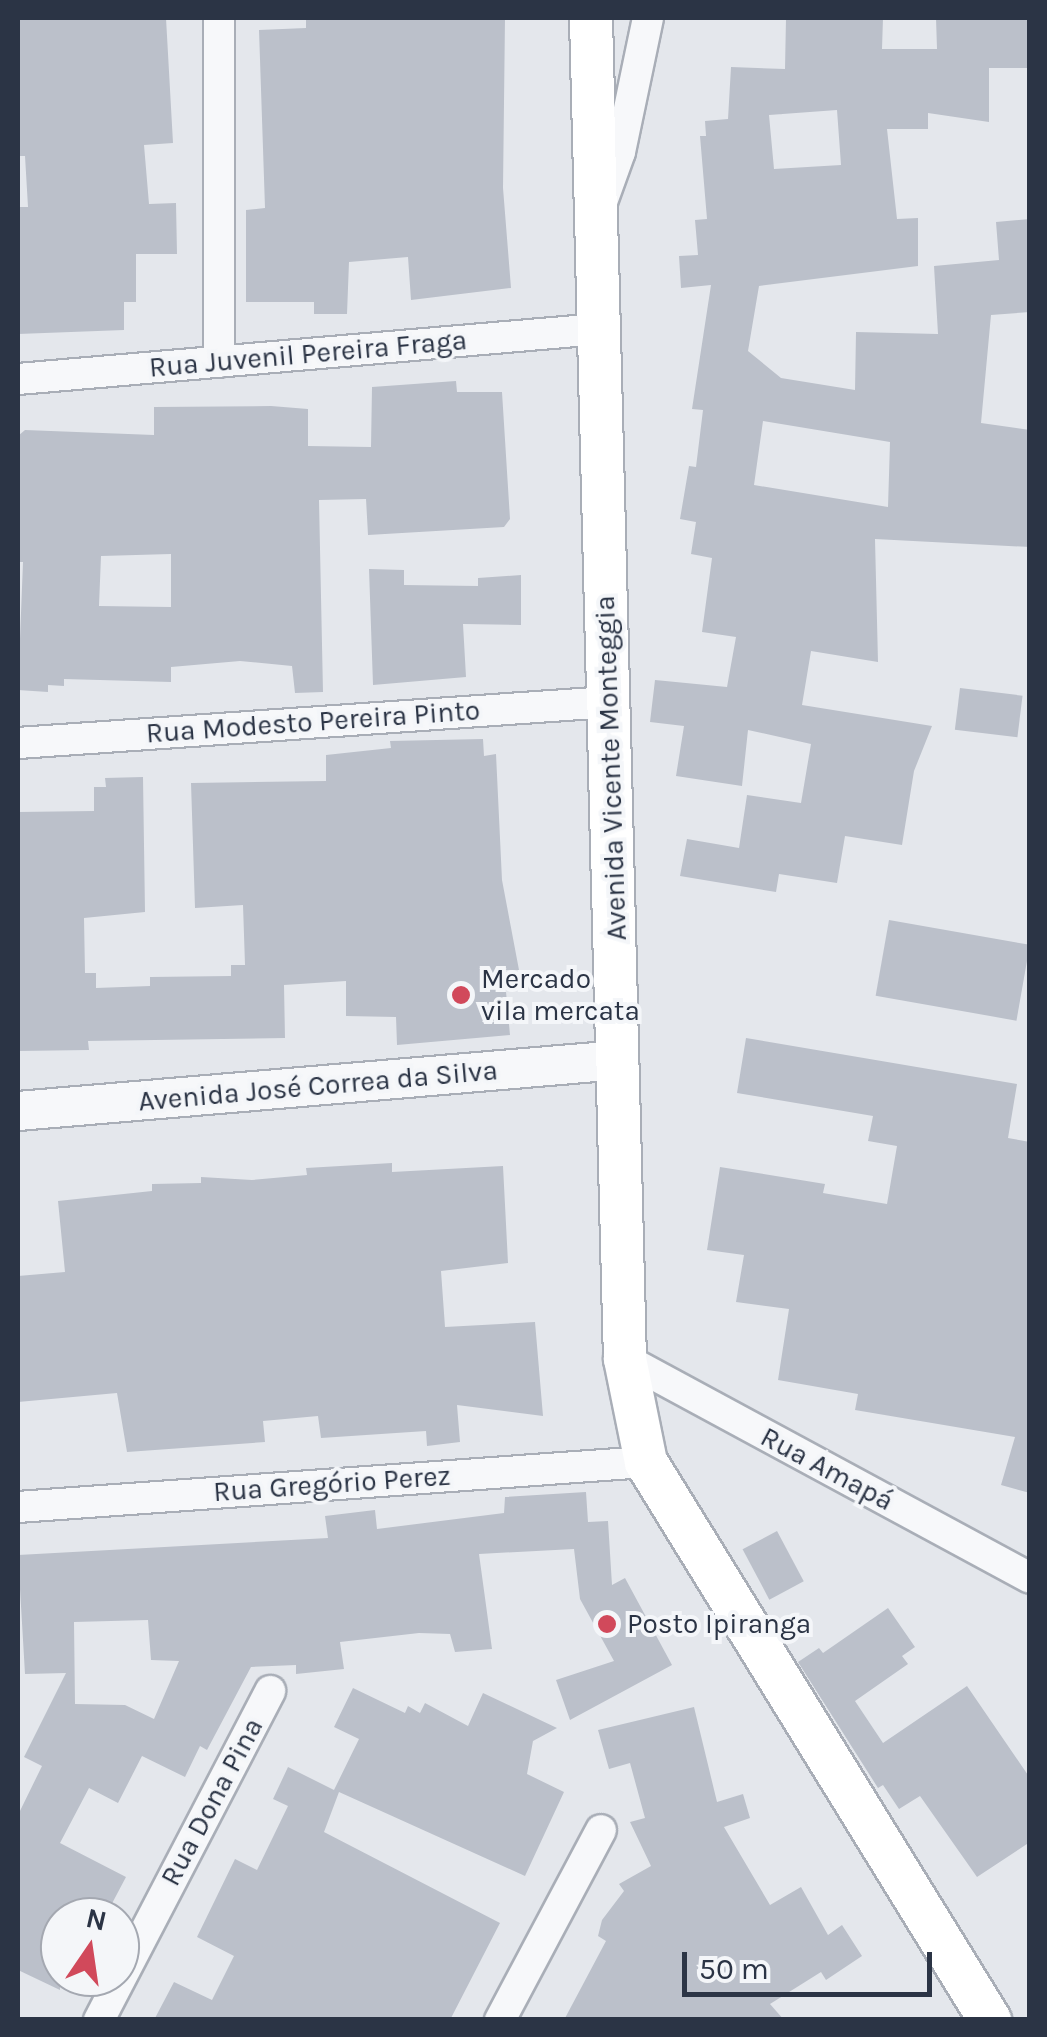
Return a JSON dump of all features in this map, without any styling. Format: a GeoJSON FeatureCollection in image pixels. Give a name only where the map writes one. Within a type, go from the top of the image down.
{"type":"FeatureCollection","features":[{"type":"Feature","properties":{"kind":"main road","name":"Avenida Vicente Monteggia"},"geometry":{"type":"LineString","coordinates":[[591,18],[625,1359],[646,1462],[990,2020]]}},
{"type":"Feature","properties":{"kind":"street"},"geometry":{"type":"LineString","coordinates":[[219,18],[219,362]]}},
{"type":"Feature","properties":{"kind":"street"},"geometry":{"type":"LineString","coordinates":[[597,214],[620,152],[648,18]]}},
{"type":"Feature","properties":{"kind":"street","name":"Rua Juvenil Pereira Fraga"},"geometry":{"type":"LineString","coordinates":[[18,379],[599,330]]}},
{"type":"Feature","properties":{"kind":"street","name":"Rua Modesto Pereira Pinto"},"geometry":{"type":"LineString","coordinates":[[18,742],[609,702]]}},
{"type":"Feature","properties":{"kind":"street","name":"Avenida José Correa da Silva"},"geometry":{"type":"LineString","coordinates":[[18,1111],[619,1060]]}},
{"type":"Feature","properties":{"kind":"street","name":"Rua Amapá"},"geometry":{"type":"LineString","coordinates":[[625,1359],[1030,1578]]}},
{"type":"Feature","properties":{"kind":"street","name":"Rua Gregório Perez"},"geometry":{"type":"LineString","coordinates":[[18,1507],[646,1462]]}},
{"type":"Feature","properties":{"kind":"street","name":"Rua Dona Pina"},"geometry":{"type":"LineString","coordinates":[[99,2020],[270,1691]]}},
{"type":"Feature","properties":{"kind":"street"},"geometry":{"type":"LineString","coordinates":[[500,2020],[601,1830]]}},
{"type":"Feature","properties":{"kind":"building"},"geometry":{"type":"Polygon","coordinates":[[[18,18],[166,18],[173,143],[144,145],[149,204],[176,203],[177,254],[136,254],[136,302],[124,302],[124,330],[18,334],[18,207],[28,207],[25,156],[18,156],[18,18]]]}},
{"type":"Feature","properties":{"kind":"building"},"geometry":{"type":"Polygon","coordinates":[[[306,18],[505,18],[503,188],[511,288],[411,300],[408,257],[349,262],[347,314],[314,314],[314,302],[246,302],[246,210],[265,208],[259,30],[306,28],[306,18]]]}},
{"type":"Feature","properties":{"kind":"building"},"geometry":{"type":"Polygon","coordinates":[[[786,18],[883,18],[882,49],[937,49],[936,18],[1030,18],[1030,68],[989,68],[989,122],[928,113],[928,129],[887,129],[897,219],[918,218],[918,266],[759,286],[748,351],[781,378],[855,390],[856,332],[938,334],[934,266],[999,260],[996,222],[1030,219],[1030,312],[991,315],[981,423],[1030,430],[1030,547],[875,539],[878,662],[811,651],[802,705],[932,726],[914,771],[902,845],[845,836],[837,883],[779,874],[776,892],[680,876],[687,839],[739,848],[747,795],[801,803],[811,744],[748,730],[742,786],[676,776],[684,726],[650,722],[655,680],[727,687],[736,637],[702,632],[712,558],[691,554],[696,522],[680,519],[689,466],[696,467],[703,410],[692,409],[711,285],[681,288],[679,256],[698,255],[695,220],[707,219],[700,136],[706,136],[705,121],[728,119],[731,67],[785,69],[786,18]],[[837,110],[769,115],[774,169],[841,165],[837,110]],[[763,421],[754,485],[888,507],[890,442],[763,421]]]}},
{"type":"Feature","properties":{"kind":"building"},"geometry":{"type":"Polygon","coordinates":[[[456,381],[457,392],[502,392],[510,519],[504,527],[368,535],[366,499],[319,500],[323,692],[295,693],[292,666],[240,661],[171,667],[171,682],[64,679],[64,686],[48,685],[48,692],[18,690],[23,562],[18,562],[18,436],[25,430],[154,435],[154,407],[271,406],[308,409],[308,446],[371,447],[372,387],[456,381]],[[171,554],[101,556],[99,606],[171,607],[171,554]]]}},
{"type":"Feature","properties":{"kind":"building"},"geometry":{"type":"Polygon","coordinates":[[[369,569],[404,570],[404,585],[478,586],[478,578],[521,575],[521,625],[463,624],[466,677],[373,685],[369,569]]]}},
{"type":"Feature","properties":{"kind":"building"},"geometry":{"type":"Polygon","coordinates":[[[960,688],[1023,696],[1017,737],[955,730],[960,688]]]}},
{"type":"Feature","properties":{"kind":"building"},"geometry":{"type":"Polygon","coordinates":[[[483,739],[484,756],[496,754],[502,880],[519,970],[504,970],[510,1035],[397,1045],[396,1017],[346,1016],[346,981],[284,985],[285,1038],[88,1041],[89,1050],[18,1051],[18,812],[94,811],[94,787],[106,787],[105,778],[143,777],[145,912],[84,918],[85,973],[96,973],[96,988],[150,986],[150,977],[231,976],[231,965],[245,965],[243,905],[195,908],[191,783],[326,781],[326,755],[391,748],[390,741],[483,739]]]}},
{"type":"Feature","properties":{"kind":"building"},"geometry":{"type":"Polygon","coordinates":[[[889,920],[1030,945],[1016,1021],[876,996],[889,920]]]}},
{"type":"Feature","properties":{"kind":"building"},"geometry":{"type":"Polygon","coordinates":[[[746,1038],[1017,1084],[1008,1138],[1030,1142],[1030,1493],[1001,1485],[1015,1437],[855,1410],[858,1394],[778,1380],[789,1309],[736,1302],[744,1255],[707,1250],[720,1167],[825,1184],[823,1193],[887,1204],[897,1146],[868,1141],[873,1116],[737,1093],[746,1038]]]}},
{"type":"Feature","properties":{"kind":"building"},"geometry":{"type":"Polygon","coordinates":[[[392,1163],[392,1172],[503,1166],[508,1263],[441,1271],[445,1327],[535,1322],[543,1416],[457,1405],[460,1442],[427,1446],[426,1431],[321,1438],[318,1416],[263,1421],[265,1442],[127,1452],[117,1393],[18,1402],[18,1276],[65,1272],[58,1201],[152,1191],[152,1184],[201,1183],[201,1177],[252,1180],[307,1175],[306,1168],[392,1163]]]}},
{"type":"Feature","properties":{"kind":"building"},"geometry":{"type":"Polygon","coordinates":[[[586,1492],[588,1522],[608,1521],[612,1585],[625,1578],[672,1665],[570,1720],[556,1680],[614,1661],[580,1599],[574,1549],[479,1554],[492,1649],[455,1652],[450,1634],[419,1633],[340,1642],[344,1669],[296,1674],[296,1665],[251,1667],[207,1750],[200,1746],[185,1777],[142,1756],[118,1803],[89,1788],[60,1843],[126,1877],[115,1897],[40,1897],[40,1980],[18,1970],[18,1815],[42,1766],[24,1757],[66,1673],[25,1674],[18,1555],[328,1538],[325,1516],[375,1510],[377,1529],[504,1513],[505,1497],[586,1492]],[[148,1620],[74,1622],[75,1704],[125,1705],[154,1719],[179,1661],[151,1660],[148,1620]]]}},
{"type":"Feature","properties":{"kind":"building"},"geometry":{"type":"Polygon","coordinates":[[[777,1531],[804,1581],[769,1600],[743,1549],[777,1531]]]}},
{"type":"Feature","properties":{"kind":"building"},"geometry":{"type":"Polygon","coordinates":[[[888,1608],[915,1647],[902,1656],[908,1664],[855,1701],[883,1743],[967,1686],[1030,1778],[1030,1842],[977,1877],[920,1796],[899,1809],[883,1785],[878,1788],[798,1662],[819,1648],[823,1653],[888,1608]]]}},
{"type":"Feature","properties":{"kind":"building"},"geometry":{"type":"Polygon","coordinates":[[[353,1688],[405,1713],[408,1706],[420,1713],[425,1703],[468,1726],[483,1693],[557,1728],[533,1741],[527,1774],[564,1792],[525,1876],[339,1792],[324,1832],[500,1923],[450,2020],[154,2020],[174,1982],[212,2000],[234,1956],[197,1937],[235,1859],[257,1870],[288,1806],[273,1799],[288,1767],[334,1790],[359,1739],[334,1727],[353,1688]]]}},
{"type":"Feature","properties":{"kind":"building"},"geometry":{"type":"Polygon","coordinates":[[[694,1707],[717,1802],[743,1794],[750,1818],[724,1827],[770,1905],[801,1887],[828,1935],[842,1925],[862,1956],[826,1980],[821,1972],[770,2004],[784,2020],[564,2020],[606,1941],[598,1936],[602,1920],[624,1891],[619,1884],[651,1866],[630,1822],[645,1818],[630,1763],[609,1769],[598,1730],[694,1707]]]}},
{"type":"Feature","properties":{"kind":"place","name":"Mercado vila mercata"},"geometry":{"type":"Point","coordinates":[461,995]}},
{"type":"Feature","properties":{"kind":"place","name":"Posto Ipiranga"},"geometry":{"type":"Point","coordinates":[607,1624]}}]}
